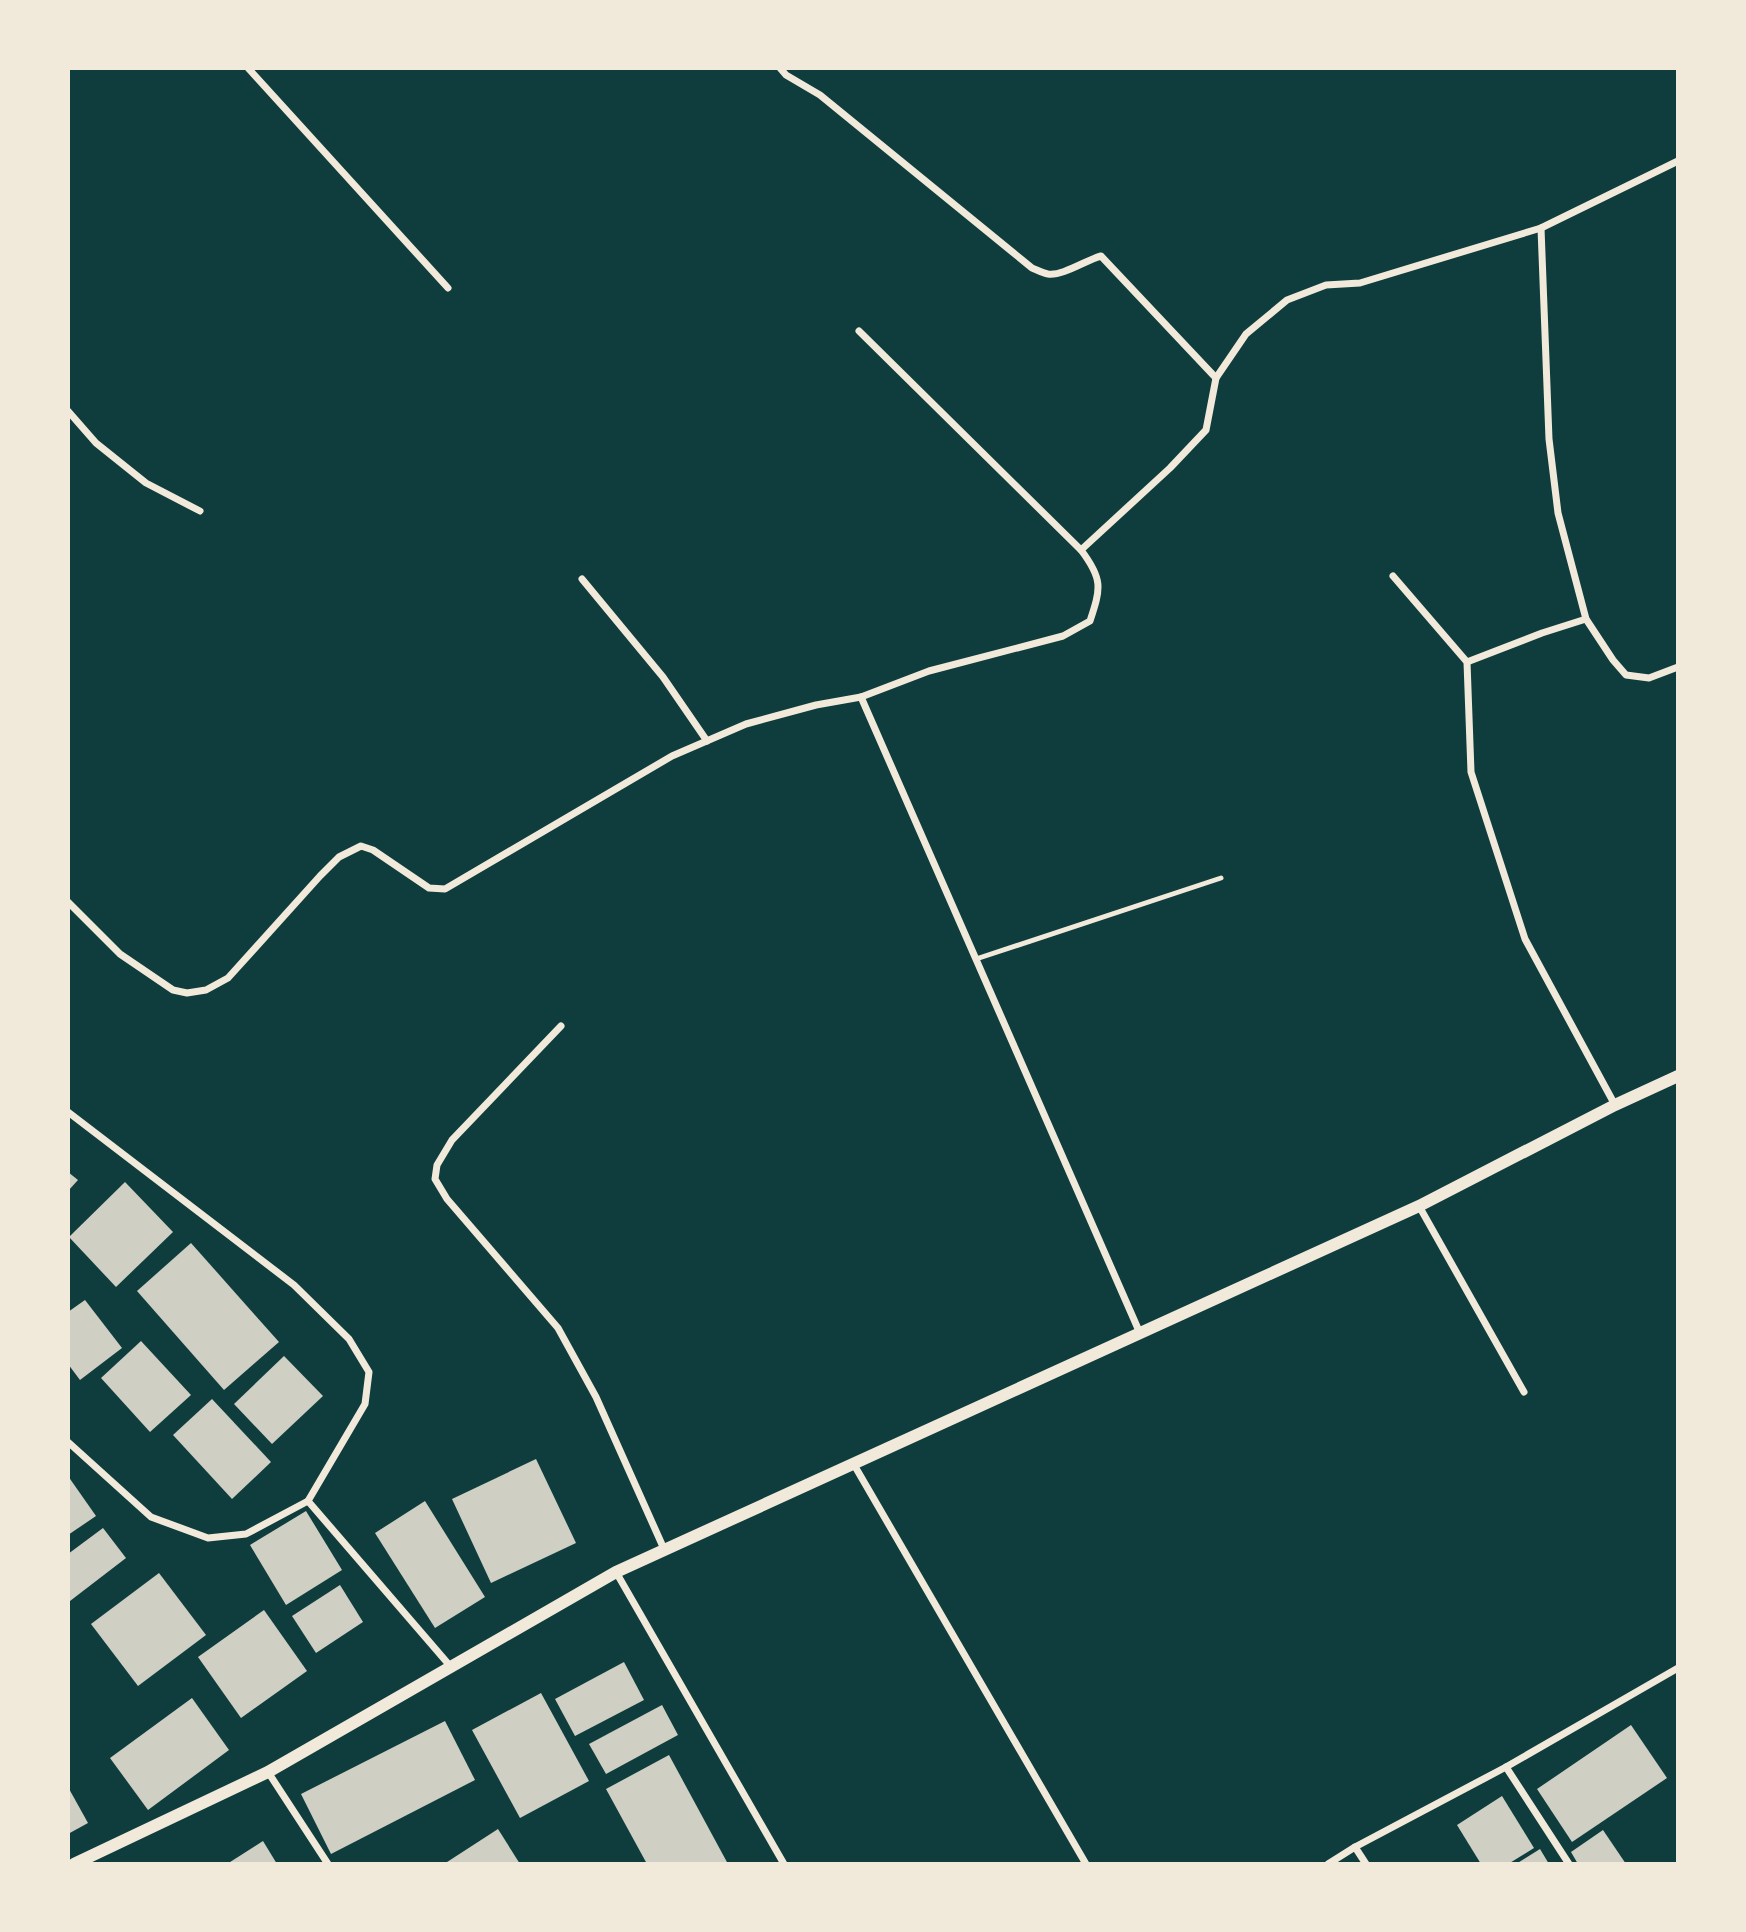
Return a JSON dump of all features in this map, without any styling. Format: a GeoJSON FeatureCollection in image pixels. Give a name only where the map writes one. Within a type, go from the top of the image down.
{"type":"FeatureCollection","features":[{"type":"Feature","properties":{"kind":"street"},"geometry":{"type":"LineString","coordinates":[[247,68],[448,288]]}},
{"type":"Feature","properties":{"kind":"street"},"geometry":{"type":"LineString","coordinates":[[780,68],[786,75],[820,96],[1032,268],[1049,274],[1065,271],[1101,256],[1216,378]]}},
{"type":"Feature","properties":{"kind":"street"},"geometry":{"type":"LineString","coordinates":[[1081,550],[1170,468],[1206,430],[1216,378],[1246,334],[1287,300],[1326,285],[1360,282],[1541,228],[1678,161]]}},
{"type":"Feature","properties":{"kind":"street"},"geometry":{"type":"LineString","coordinates":[[1541,228],[1550,451],[1558,513],[1586,619],[1626,675],[1649,678],[1678,667]]}},
{"type":"Feature","properties":{"kind":"street"},"geometry":{"type":"LineString","coordinates":[[68,902],[120,954],[173,990],[187,993],[206,990],[228,978],[339,857],[361,846],[373,850],[429,888],[445,889],[672,756],[747,724],[861,696],[929,671],[1063,636],[1090,621],[1099,592],[1093,566],[1081,550],[859,331]]}},
{"type":"Feature","properties":{"kind":"street"},"geometry":{"type":"LineString","coordinates":[[68,411],[96,443],[146,483],[200,510]]}},
{"type":"Feature","properties":{"kind":"street"},"geometry":{"type":"LineString","coordinates":[[1393,576],[1467,662],[1471,772],[1525,939],[1615,1105]]}},
{"type":"Feature","properties":{"kind":"street"},"geometry":{"type":"LineString","coordinates":[[582,579],[663,677],[707,741]]}},
{"type":"Feature","properties":{"kind":"street"},"geometry":{"type":"LineString","coordinates":[[1467,662],[1586,619]]}},
{"type":"Feature","properties":{"kind":"street"},"geometry":{"type":"LineString","coordinates":[[861,696],[1139,1332]]}},
{"type":"Feature","properties":{"kind":"street"},"geometry":{"type":"LineString","coordinates":[[561,1026],[452,1140],[437,1165],[435,1179],[470,1227],[558,1328],[596,1397],[664,1549]]}},
{"type":"Feature","properties":{"kind":"street"},"geometry":{"type":"LineString","coordinates":[[74,1864],[268,1772],[617,1572],[1419,1206],[1615,1105],[1678,1076]]}},
{"type":"Feature","properties":{"kind":"street"},"geometry":{"type":"LineString","coordinates":[[68,1112],[294,1285],[349,1339],[369,1372],[365,1404],[308,1501],[246,1534],[208,1538],[151,1517],[68,1442]]}},
{"type":"Feature","properties":{"kind":"street"},"geometry":{"type":"LineString","coordinates":[[1419,1206],[1524,1392]]}},
{"type":"Feature","properties":{"kind":"street"},"geometry":{"type":"LineString","coordinates":[[853,1463],[1086,1864]]}},
{"type":"Feature","properties":{"kind":"street"},"geometry":{"type":"LineString","coordinates":[[308,1501],[451,1667]]}},
{"type":"Feature","properties":{"kind":"street"},"geometry":{"type":"LineString","coordinates":[[617,1572],[784,1864]]}},
{"type":"Feature","properties":{"kind":"street"},"geometry":{"type":"LineString","coordinates":[[1328,1864],[1354,1847],[1506,1767],[1678,1668]]}},
{"type":"Feature","properties":{"kind":"street"},"geometry":{"type":"LineString","coordinates":[[1506,1767],[1569,1864]]}},
{"type":"Feature","properties":{"kind":"street"},"geometry":{"type":"LineString","coordinates":[[268,1772],[328,1864]]}},
{"type":"Feature","properties":{"kind":"street"},"geometry":{"type":"LineString","coordinates":[[1354,1847],[1366,1864]]}},
{"type":"Feature","properties":{"kind":"lane"},"geometry":{"type":"LineString","coordinates":[[976,959],[1221,878]]}},
{"type":"Feature","properties":{"kind":"building"},"geometry":{"type":"Polygon","coordinates":[[[68,1172],[78,1180],[68,1191],[68,1172]]]}},
{"type":"Feature","properties":{"kind":"building"},"geometry":{"type":"Polygon","coordinates":[[[125,1182],[173,1232],[116,1287],[69,1237],[125,1182]]]}},
{"type":"Feature","properties":{"kind":"building"},"geometry":{"type":"Polygon","coordinates":[[[191,1243],[279,1342],[224,1390],[137,1291],[191,1243]]]}},
{"type":"Feature","properties":{"kind":"building"},"geometry":{"type":"Polygon","coordinates":[[[85,1300],[122,1348],[80,1380],[68,1364],[68,1312],[85,1300]]]}},
{"type":"Feature","properties":{"kind":"building"},"geometry":{"type":"Polygon","coordinates":[[[141,1341],[191,1395],[150,1432],[101,1378],[141,1341]]]}},
{"type":"Feature","properties":{"kind":"building"},"geometry":{"type":"Polygon","coordinates":[[[284,1356],[323,1396],[272,1444],[234,1404],[284,1356]]]}},
{"type":"Feature","properties":{"kind":"building"},"geometry":{"type":"Polygon","coordinates":[[[212,1399],[271,1462],[232,1499],[173,1435],[212,1399]]]}},
{"type":"Feature","properties":{"kind":"building"},"geometry":{"type":"Polygon","coordinates":[[[536,1459],[576,1543],[491,1583],[452,1499],[536,1459]]]}},
{"type":"Feature","properties":{"kind":"building"},"geometry":{"type":"Polygon","coordinates":[[[68,1476],[96,1516],[68,1535],[68,1476]]]}},
{"type":"Feature","properties":{"kind":"building"},"geometry":{"type":"Polygon","coordinates":[[[425,1501],[485,1597],[435,1628],[375,1533],[425,1501]]]}},
{"type":"Feature","properties":{"kind":"building"},"geometry":{"type":"Polygon","coordinates":[[[306,1511],[342,1570],[286,1605],[250,1545],[306,1511]]]}},
{"type":"Feature","properties":{"kind":"building"},"geometry":{"type":"Polygon","coordinates":[[[103,1528],[126,1558],[70,1601],[68,1554],[103,1528]]]}},
{"type":"Feature","properties":{"kind":"building"},"geometry":{"type":"Polygon","coordinates":[[[159,1573],[206,1635],[138,1686],[91,1624],[159,1573]]]}},
{"type":"Feature","properties":{"kind":"building"},"geometry":{"type":"Polygon","coordinates":[[[340,1585],[363,1622],[316,1653],[292,1616],[340,1585]]]}},
{"type":"Feature","properties":{"kind":"building"},"geometry":{"type":"Polygon","coordinates":[[[264,1610],[307,1671],[241,1718],[198,1657],[264,1610]]]}},
{"type":"Feature","properties":{"kind":"building"},"geometry":{"type":"Polygon","coordinates":[[[624,1662],[644,1700],[575,1736],[555,1699],[624,1662]]]}},
{"type":"Feature","properties":{"kind":"building"},"geometry":{"type":"Polygon","coordinates":[[[541,1693],[589,1781],[520,1818],[472,1730],[541,1693]]]}},
{"type":"Feature","properties":{"kind":"building"},"geometry":{"type":"Polygon","coordinates":[[[192,1698],[229,1750],[148,1810],[110,1758],[192,1698]]]}},
{"type":"Feature","properties":{"kind":"building"},"geometry":{"type":"Polygon","coordinates":[[[662,1705],[678,1735],[606,1774],[589,1744],[662,1705]]]}},
{"type":"Feature","properties":{"kind":"building"},"geometry":{"type":"Polygon","coordinates":[[[445,1721],[475,1780],[331,1854],[301,1794],[445,1721]]]}},
{"type":"Feature","properties":{"kind":"building"},"geometry":{"type":"Polygon","coordinates":[[[1631,1725],[1667,1778],[1572,1842],[1537,1789],[1631,1725]]]}},
{"type":"Feature","properties":{"kind":"building"},"geometry":{"type":"Polygon","coordinates":[[[669,1755],[728,1864],[647,1864],[606,1789],[669,1755]]]}},
{"type":"Feature","properties":{"kind":"building"},"geometry":{"type":"Polygon","coordinates":[[[68,1787],[88,1823],[68,1834],[68,1787]]]}},
{"type":"Feature","properties":{"kind":"building"},"geometry":{"type":"Polygon","coordinates":[[[1502,1796],[1534,1848],[1508,1864],[1481,1864],[1457,1825],[1502,1796]]]}},
{"type":"Feature","properties":{"kind":"building"},"geometry":{"type":"Polygon","coordinates":[[[498,1829],[520,1864],[444,1864],[498,1829]]]}},
{"type":"Feature","properties":{"kind":"building"},"geometry":{"type":"Polygon","coordinates":[[[1603,1830],[1626,1864],[1578,1864],[1571,1852],[1603,1830]]]}},
{"type":"Feature","properties":{"kind":"building"},"geometry":{"type":"Polygon","coordinates":[[[263,1841],[277,1864],[227,1864],[263,1841]]]}},
{"type":"Feature","properties":{"kind":"building"},"geometry":{"type":"Polygon","coordinates":[[[1540,1849],[1549,1864],[1516,1864],[1540,1849]]]}}]}
